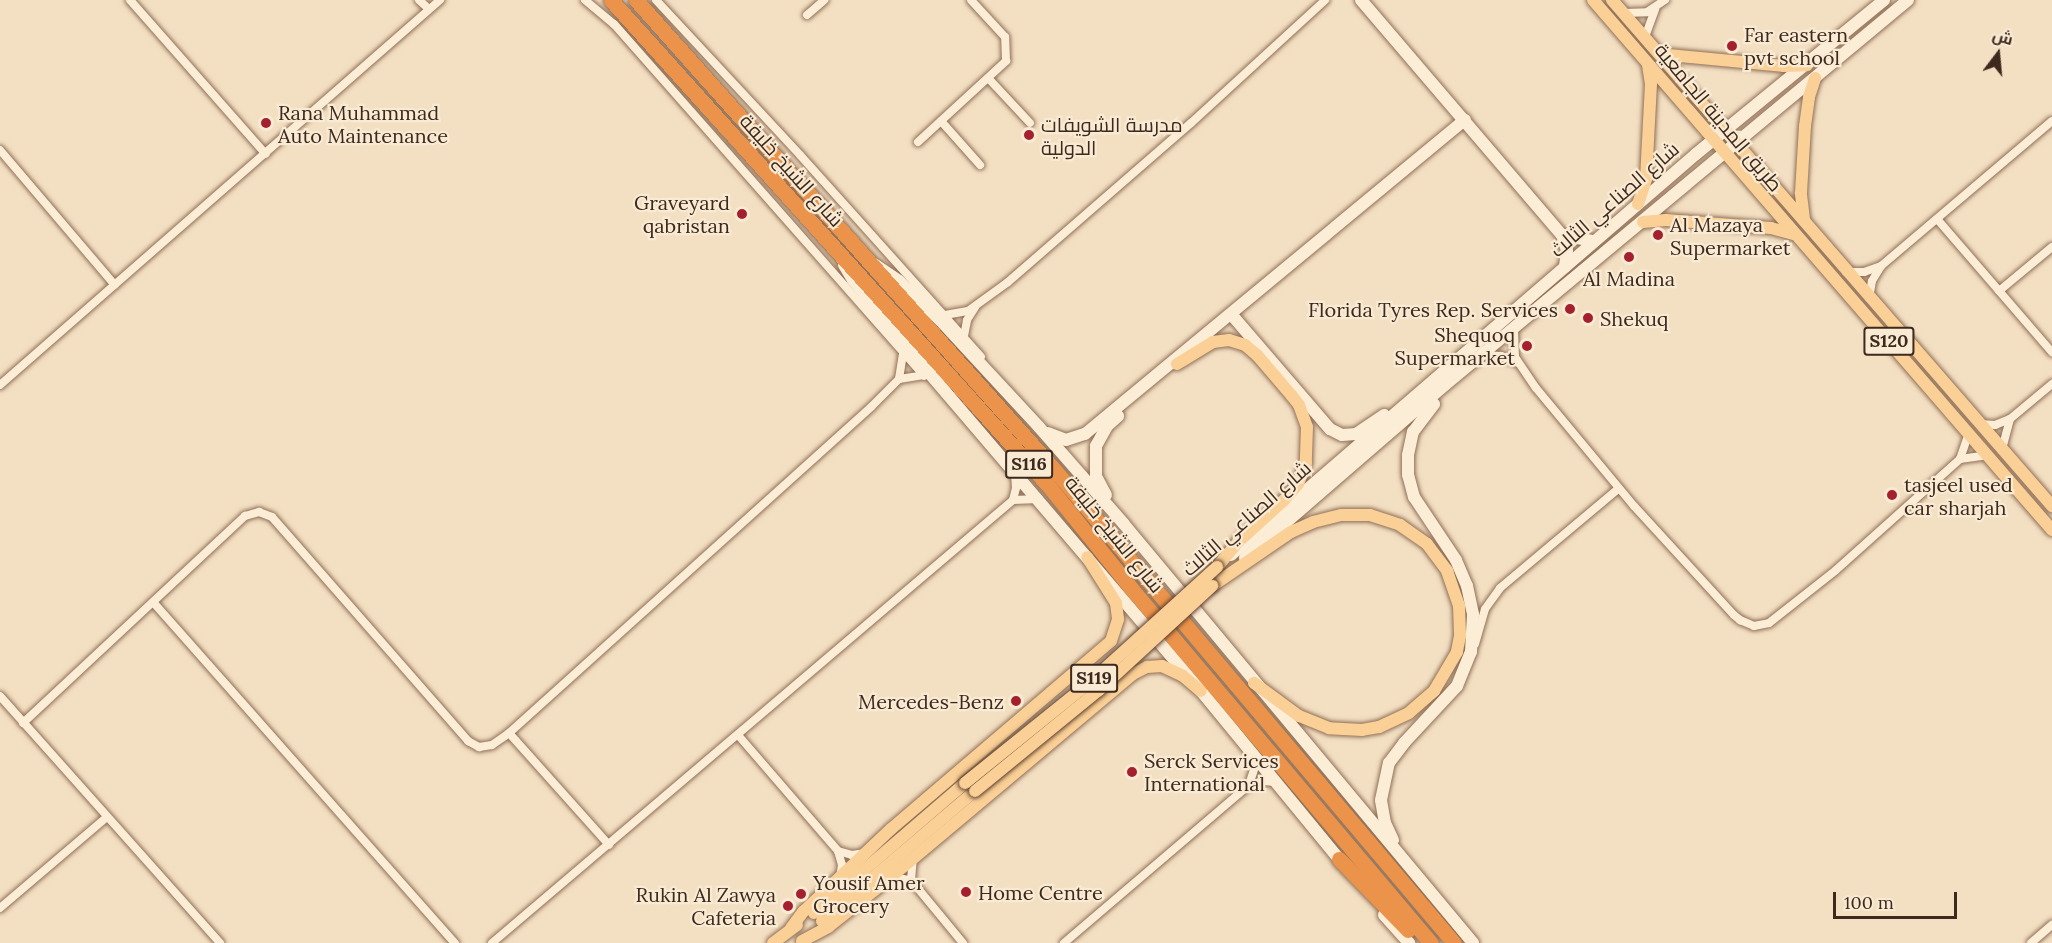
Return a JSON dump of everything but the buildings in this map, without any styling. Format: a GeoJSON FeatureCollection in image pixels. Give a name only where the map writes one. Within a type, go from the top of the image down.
{"type":"FeatureCollection","features":[{"type":"Feature","properties":{"kind":"highway","name":"شارع الشيخ خليفة"},"geometry":{"type":"LineString","coordinates":[[611,0],[1047,484],[1130,587],[1431,943]]}},
{"type":"Feature","properties":{"kind":"highway","name":"شارع الشيخ خليفة"},"geometry":{"type":"LineString","coordinates":[[645,2],[869,262],[1121,548],[1454,943]]}},
{"type":"Feature","properties":{"kind":"highway"},"geometry":{"type":"LineString","coordinates":[[716,139],[737,141]]}},
{"type":"Feature","properties":{"kind":"highway"},"geometry":{"type":"LineString","coordinates":[[1339,859],[1420,943]]}},
{"type":"Feature","properties":{"kind":"main road"},"geometry":{"type":"LineString","coordinates":[[1361,0],[1562,235],[1567,250],[1565,267]]}},
{"type":"Feature","properties":{"kind":"main road","name":"طريق المدينة الجامعية"},"geometry":{"type":"LineString","coordinates":[[1593,0],[2052,530]]}},
{"type":"Feature","properties":{"kind":"main road","name":"طريق المدينة الجامعية"},"geometry":{"type":"LineString","coordinates":[[1612,0],[1726,130],[1742,139],[1748,156],[1845,272],[1952,391],[1975,420],[2049,500]]}},
{"type":"Feature","properties":{"kind":"main road","name":"شارع الصناعي الثالث"},"geometry":{"type":"LineString","coordinates":[[773,943],[819,909],[970,787],[1099,690],[1407,405],[1638,204],[1884,0]]}},
{"type":"Feature","properties":{"kind":"main road","name":"شارع الصناعي الثالث"},"geometry":{"type":"LineString","coordinates":[[801,942],[819,923],[1217,567],[1238,543],[1278,524],[1483,356],[1908,0]]}},
{"type":"Feature","properties":{"kind":"main road"},"geometry":{"type":"LineString","coordinates":[[1659,54],[1784,66],[1807,64]]}},
{"type":"Feature","properties":{"kind":"main road"},"geometry":{"type":"LineString","coordinates":[[1638,204],[1645,186],[1652,80],[1647,61]]}},
{"type":"Feature","properties":{"kind":"main road"},"geometry":{"type":"LineString","coordinates":[[1805,223],[1801,194],[1805,126],[1809,97],[1815,78]]}},
{"type":"Feature","properties":{"kind":"main road"},"geometry":{"type":"LineString","coordinates":[[1123,523],[1096,476],[1096,446],[1107,426],[1227,317],[1465,120]]}},
{"type":"Feature","properties":{"kind":"main road"},"geometry":{"type":"LineString","coordinates":[[1704,128],[1712,126],[1717,120]]}},
{"type":"Feature","properties":{"kind":"main road"},"geometry":{"type":"LineString","coordinates":[[1737,122],[1742,139]]}},
{"type":"Feature","properties":{"kind":"main road"},"geometry":{"type":"LineString","coordinates":[[1703,149],[1711,154],[1713,163]]}},
{"type":"Feature","properties":{"kind":"main road"},"geometry":{"type":"LineString","coordinates":[[1736,167],[1740,158],[1748,156]]}},
{"type":"Feature","properties":{"kind":"main road"},"geometry":{"type":"LineString","coordinates":[[1643,222],[1666,219],[1779,229],[1794,234]]}},
{"type":"Feature","properties":{"kind":"main road"},"geometry":{"type":"LineString","coordinates":[[1562,235],[1594,242]]}},
{"type":"Feature","properties":{"kind":"main road"},"geometry":{"type":"LineString","coordinates":[[838,253],[853,280],[948,395],[1201,691],[1409,943]]}},
{"type":"Feature","properties":{"kind":"main road"},"geometry":{"type":"LineString","coordinates":[[869,262],[884,269],[905,286],[1039,427],[1123,523],[1473,943]]}},
{"type":"Feature","properties":{"kind":"main road"},"geometry":{"type":"LineString","coordinates":[[1246,301],[1249,333]]}},
{"type":"Feature","properties":{"kind":"main road"},"geometry":{"type":"LineString","coordinates":[[1227,317],[1249,333],[1336,433],[1356,434],[1389,411],[1407,405]]}},
{"type":"Feature","properties":{"kind":"main road"},"geometry":{"type":"LineString","coordinates":[[1039,427],[1060,439],[1080,436],[1207,330],[1227,317]]}},
{"type":"Feature","properties":{"kind":"main road"},"geometry":{"type":"LineString","coordinates":[[1177,364],[1214,342],[1237,342],[1257,355],[1299,405],[1308,437],[1306,463],[1278,524]]}},
{"type":"Feature","properties":{"kind":"main road"},"geometry":{"type":"LineString","coordinates":[[1925,382],[1929,379],[1934,380],[1975,420]]}},
{"type":"Feature","properties":{"kind":"main road"},"geometry":{"type":"LineString","coordinates":[[1420,881],[1414,867],[1387,828],[1381,800],[1383,782],[1389,763],[1404,742],[1457,686],[1471,652],[1473,614],[1467,586],[1456,560],[1414,497],[1407,466],[1413,432],[1440,397],[1445,385]]}},
{"type":"Feature","properties":{"kind":"main road"},"geometry":{"type":"LineString","coordinates":[[1254,682],[1299,716],[1314,723],[1329,728],[1362,730],[1395,721],[1423,703],[1444,677],[1457,652],[1461,620],[1454,589],[1438,557],[1414,534],[1384,519],[1356,514],[1278,524]]}},
{"type":"Feature","properties":{"kind":"main road"},"geometry":{"type":"LineString","coordinates":[[791,928],[804,911],[866,853],[1111,641],[1117,627],[1116,603],[1087,557]]}},
{"type":"Feature","properties":{"kind":"main road"},"geometry":{"type":"LineString","coordinates":[[801,942],[828,927],[891,877],[1139,670],[1155,666],[1170,668],[1201,691]]}},
{"type":"Feature","properties":{"kind":"street"},"geometry":{"type":"LineString","coordinates":[[130,0],[266,154]]}},
{"type":"Feature","properties":{"kind":"street"},"geometry":{"type":"LineString","coordinates":[[420,0],[429,9]]}},
{"type":"Feature","properties":{"kind":"street"},"geometry":{"type":"LineString","coordinates":[[0,385],[440,0]]}},
{"type":"Feature","properties":{"kind":"street"},"geometry":{"type":"LineString","coordinates":[[585,0],[614,24],[903,353],[938,390],[948,395]]}},
{"type":"Feature","properties":{"kind":"street"},"geometry":{"type":"LineString","coordinates":[[807,15],[824,0]]}},
{"type":"Feature","properties":{"kind":"street"},"geometry":{"type":"LineString","coordinates":[[918,142],[1004,64],[1006,41],[971,0]]}},
{"type":"Feature","properties":{"kind":"street"},"geometry":{"type":"LineString","coordinates":[[945,315],[960,313],[975,307],[1047,249],[1325,0]]}},
{"type":"Feature","properties":{"kind":"street"},"geometry":{"type":"LineString","coordinates":[[1624,13],[1640,14],[1655,9],[1665,0]]}},
{"type":"Feature","properties":{"kind":"street"},"geometry":{"type":"LineString","coordinates":[[645,2],[945,315],[964,336],[995,380]]}},
{"type":"Feature","properties":{"kind":"street"},"geometry":{"type":"LineString","coordinates":[[1645,37],[1655,9]]}},
{"type":"Feature","properties":{"kind":"street"},"geometry":{"type":"LineString","coordinates":[[989,79],[1030,123]]}},
{"type":"Feature","properties":{"kind":"street"},"geometry":{"type":"LineString","coordinates":[[941,121],[980,165]]}},
{"type":"Feature","properties":{"kind":"street"},"geometry":{"type":"LineString","coordinates":[[1869,299],[1872,281],[1881,266],[2052,121]]}},
{"type":"Feature","properties":{"kind":"street"},"geometry":{"type":"LineString","coordinates":[[0,150],[115,285]]}},
{"type":"Feature","properties":{"kind":"street"},"geometry":{"type":"LineString","coordinates":[[1937,219],[2052,352]]}},
{"type":"Feature","properties":{"kind":"street"},"geometry":{"type":"LineString","coordinates":[[1999,291],[2052,247]]}},
{"type":"Feature","properties":{"kind":"street"},"geometry":{"type":"LineString","coordinates":[[1845,272],[1864,272],[1881,266]]}},
{"type":"Feature","properties":{"kind":"street"},"geometry":{"type":"LineString","coordinates":[[964,336],[967,320],[975,307]]}},
{"type":"Feature","properties":{"kind":"street"},"geometry":{"type":"LineString","coordinates":[[1514,330],[1513,343],[1518,363],[1536,388],[1619,488],[1740,620],[1754,626],[1769,623],[1836,570],[1960,459],[1968,434]]}},
{"type":"Feature","properties":{"kind":"street"},"geometry":{"type":"LineString","coordinates":[[899,379],[903,353]]}},
{"type":"Feature","properties":{"kind":"street"},"geometry":{"type":"LineString","coordinates":[[1483,356],[1501,356],[1518,363]]}},
{"type":"Feature","properties":{"kind":"street"},"geometry":{"type":"LineString","coordinates":[[23,723],[245,516],[259,512],[266,513],[468,741],[485,747],[509,733],[899,379],[924,375]]}},
{"type":"Feature","properties":{"kind":"street"},"geometry":{"type":"LineString","coordinates":[[1975,420],[1995,425],[2010,419],[2052,384]]}},
{"type":"Feature","properties":{"kind":"street"},"geometry":{"type":"LineString","coordinates":[[2002,450],[2010,419]]}},
{"type":"Feature","properties":{"kind":"street"},"geometry":{"type":"LineString","coordinates":[[1960,459],[1987,455]]}},
{"type":"Feature","properties":{"kind":"street"},"geometry":{"type":"LineString","coordinates":[[1013,500],[1016,483],[1014,471]]}},
{"type":"Feature","properties":{"kind":"street"},"geometry":{"type":"LineString","coordinates":[[1471,652],[1485,609],[1500,588],[1619,488]]}},
{"type":"Feature","properties":{"kind":"street"},"geometry":{"type":"LineString","coordinates":[[492,943],[1013,500],[1039,499]]}},
{"type":"Feature","properties":{"kind":"street"},"geometry":{"type":"LineString","coordinates":[[153,602],[455,943]]}},
{"type":"Feature","properties":{"kind":"street"},"geometry":{"type":"LineString","coordinates":[[0,696],[220,943]]}},
{"type":"Feature","properties":{"kind":"street"},"geometry":{"type":"LineString","coordinates":[[509,733],[609,845]]}},
{"type":"Feature","properties":{"kind":"street"},"geometry":{"type":"LineString","coordinates":[[738,735],[838,851],[842,865],[840,878]]}},
{"type":"Feature","properties":{"kind":"street"},"geometry":{"type":"LineString","coordinates":[[1249,785],[1257,760]]}},
{"type":"Feature","properties":{"kind":"street"},"geometry":{"type":"LineString","coordinates":[[1064,943],[1249,785],[1263,781],[1276,782]]}},
{"type":"Feature","properties":{"kind":"street"},"geometry":{"type":"LineString","coordinates":[[0,908],[107,817]]}},
{"type":"Feature","properties":{"kind":"street"},"geometry":{"type":"LineString","coordinates":[[838,851],[852,855],[866,853]]}},
{"type":"Feature","properties":{"kind":"street"},"geometry":{"type":"LineString","coordinates":[[911,880],[913,858]]}},
{"type":"Feature","properties":{"kind":"street"},"geometry":{"type":"LineString","coordinates":[[891,877],[911,880],[963,943]]}},
{"type":"Feature","properties":{"kind":"street"},"geometry":{"type":"LineString","coordinates":[[2031,943],[2052,925]]}},
{"type":"Feature","properties":{"kind":"place","name":"Far eastern pvt school"},"geometry":{"type":"Point","coordinates":[1732,46]}},
{"type":"Feature","properties":{"kind":"place","name":"Rana Muhammad Auto Maintenance"},"geometry":{"type":"Point","coordinates":[266,123]}},
{"type":"Feature","properties":{"kind":"place","name":"مدرسة الشويفات الدولية"},"geometry":{"type":"Point","coordinates":[1029,135]}},
{"type":"Feature","properties":{"kind":"place","name":"Graveyard qabristan"},"geometry":{"type":"Point","coordinates":[742,214]}},
{"type":"Feature","properties":{"kind":"place","name":"Al Mazaya Supermarket"},"geometry":{"type":"Point","coordinates":[1658,235]}},
{"type":"Feature","properties":{"kind":"place","name":"Al Madina"},"geometry":{"type":"Point","coordinates":[1629,257]}},
{"type":"Feature","properties":{"kind":"place","name":"Florida Tyres Rep. Services"},"geometry":{"type":"Point","coordinates":[1570,309]}},
{"type":"Feature","properties":{"kind":"place","name":"Shekuq"},"geometry":{"type":"Point","coordinates":[1588,318]}},
{"type":"Feature","properties":{"kind":"place","name":"Shequoq Supermarket"},"geometry":{"type":"Point","coordinates":[1527,346]}},
{"type":"Feature","properties":{"kind":"place","name":"tasjeel used car sharjah"},"geometry":{"type":"Point","coordinates":[1892,495]}},
{"type":"Feature","properties":{"kind":"place","name":"Mercedes-Benz"},"geometry":{"type":"Point","coordinates":[1016,701]}},
{"type":"Feature","properties":{"kind":"place","name":"Serck Services International"},"geometry":{"type":"Point","coordinates":[1132,772]}},
{"type":"Feature","properties":{"kind":"place","name":"Home Centre"},"geometry":{"type":"Point","coordinates":[966,892]}},
{"type":"Feature","properties":{"kind":"place","name":"Yousif Amer Grocery"},"geometry":{"type":"Point","coordinates":[801,894]}},
{"type":"Feature","properties":{"kind":"place","name":"Rukin Al Zawya Cafeteria"},"geometry":{"type":"Point","coordinates":[788,906]}}]}
